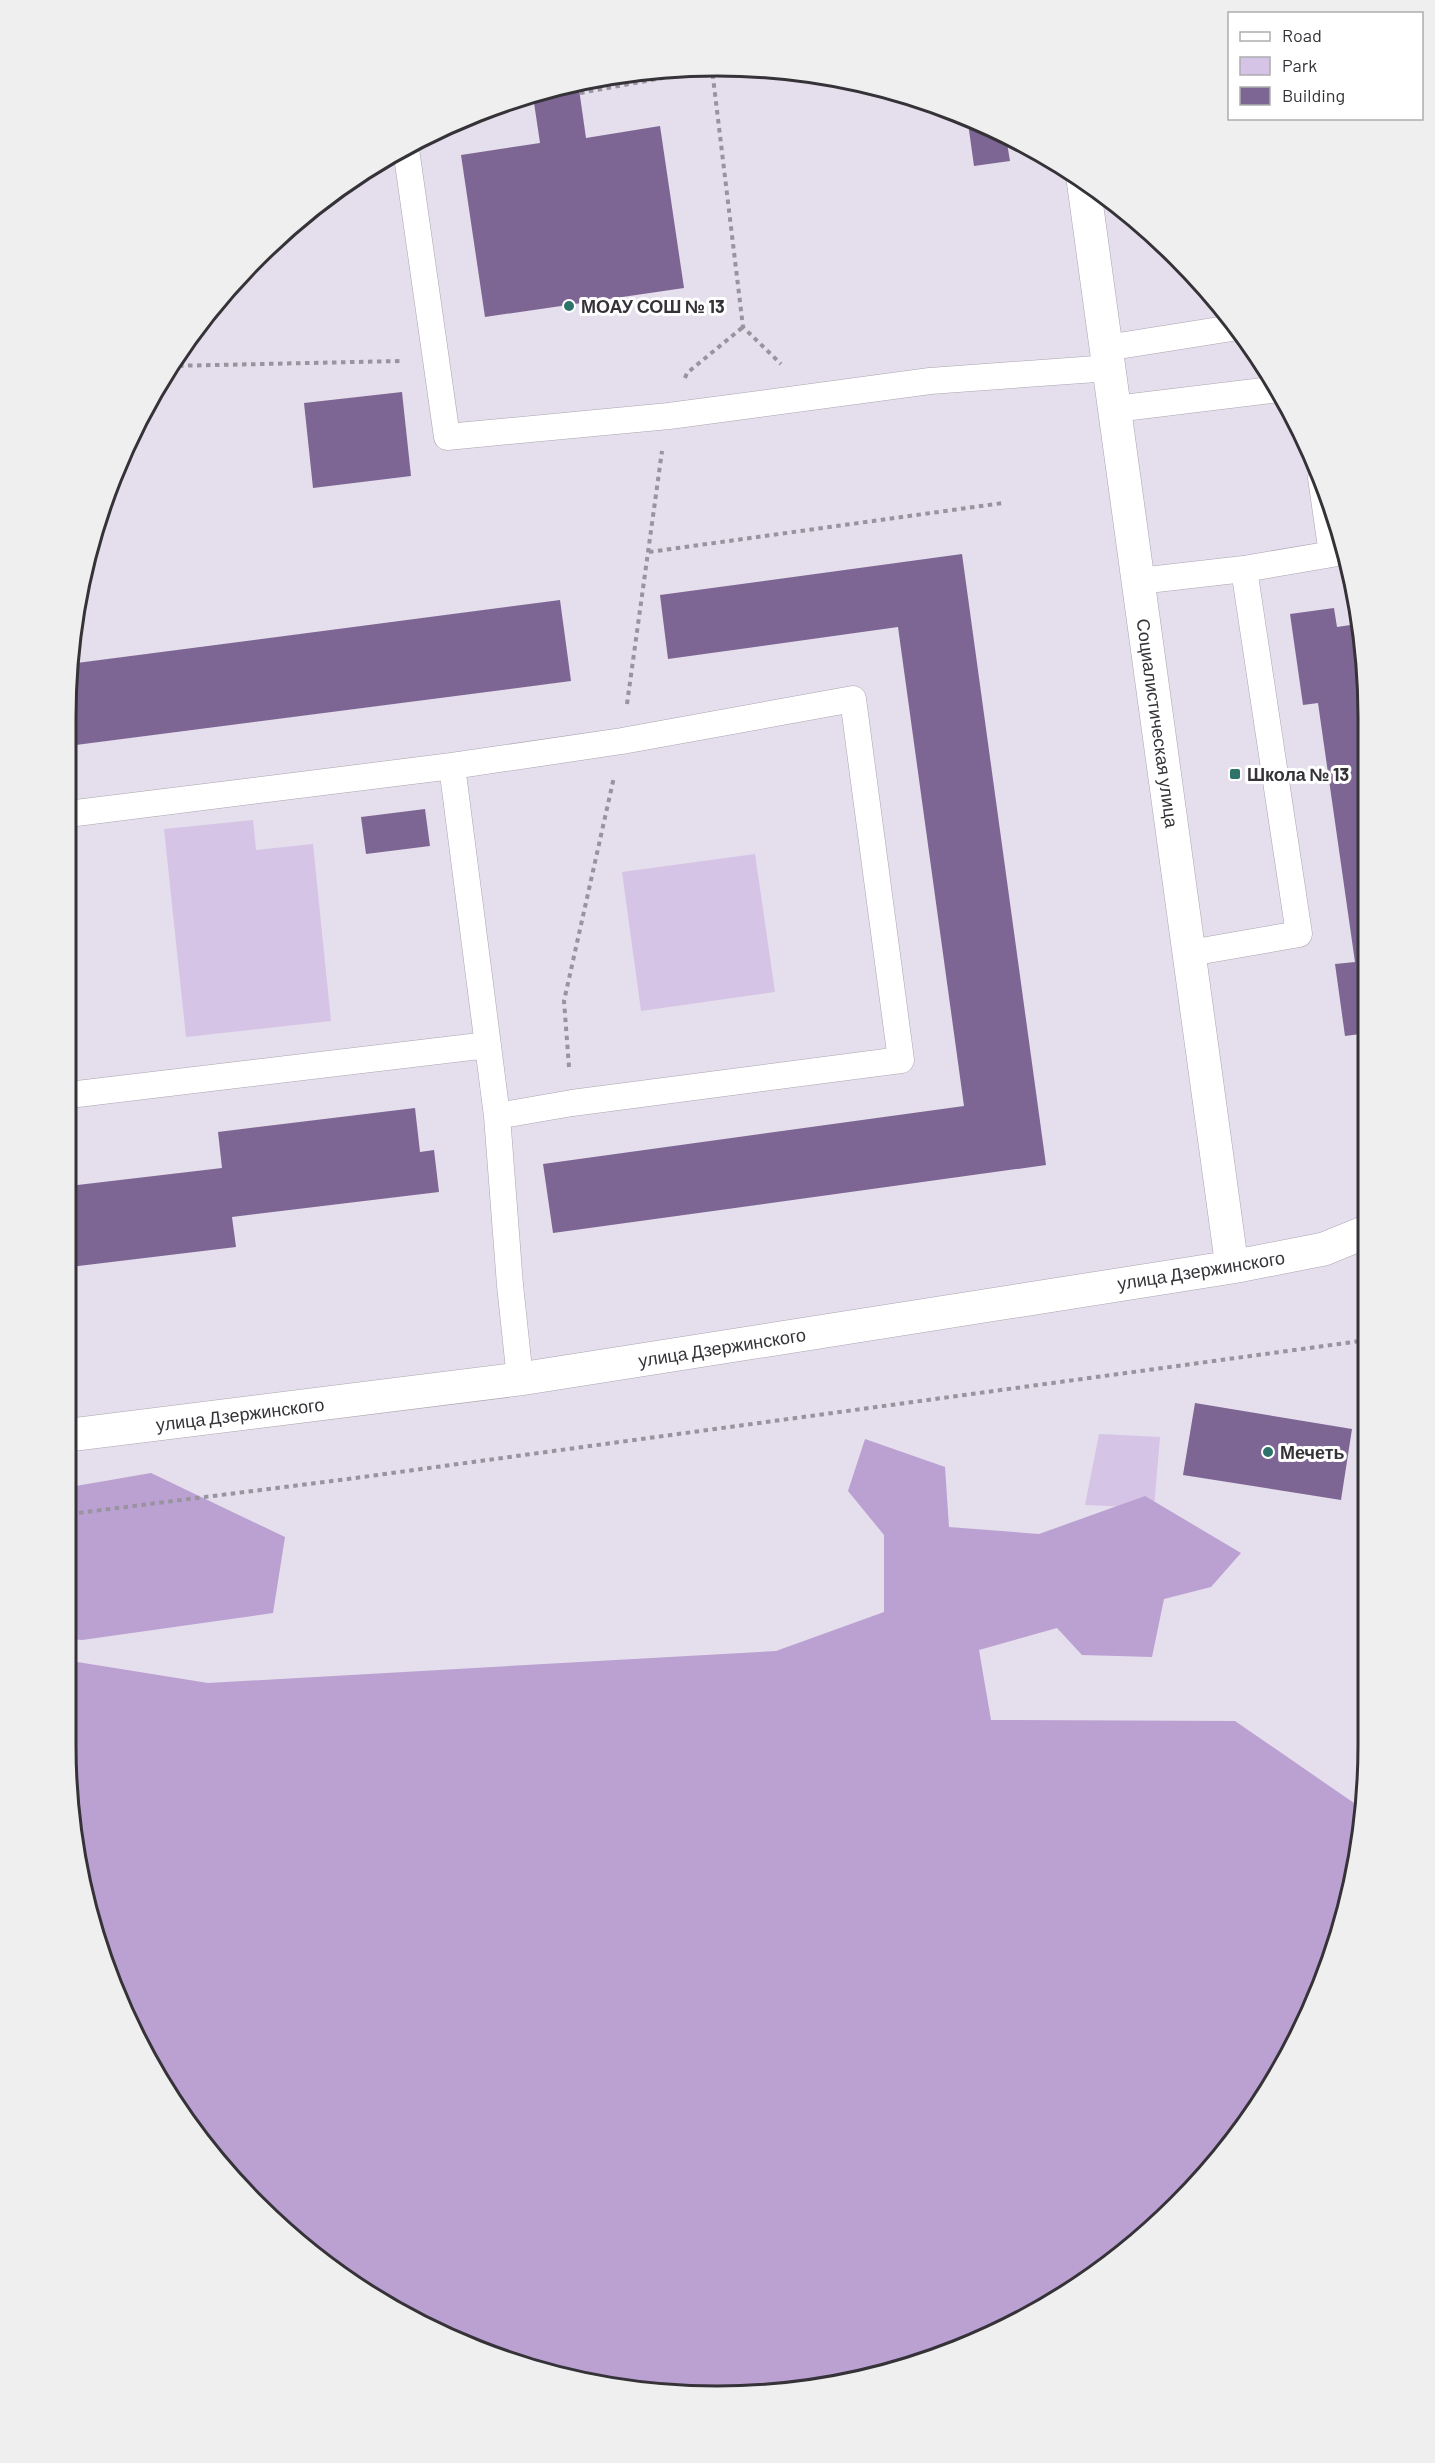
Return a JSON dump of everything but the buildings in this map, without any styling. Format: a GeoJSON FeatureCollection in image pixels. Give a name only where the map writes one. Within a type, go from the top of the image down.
{"type":"FeatureCollection","features":[{"type":"Feature","properties":{"kind":"main road","name":"Социалистическая улица"},"geometry":{"type":"LineString","coordinates":[[1085,193],[1232,1267]]}},
{"type":"Feature","properties":{"kind":"main road","name":"улица Дзержинского"},"geometry":{"type":"LineString","coordinates":[[76,1434],[520,1379],[1232,1267],[1324,1249],[1358,1235]]}},
{"type":"Feature","properties":{"kind":"lane"},"geometry":{"type":"LineString","coordinates":[[407,157],[447,437],[669,416],[1108,358],[1227,328]]}},
{"type":"Feature","properties":{"kind":"lane"},"geometry":{"type":"LineString","coordinates":[[1115,409],[1269,390]]}},
{"type":"Feature","properties":{"kind":"lane"},"geometry":{"type":"LineString","coordinates":[[1139,581],[1244,569],[1332,554],[1327,521]]}},
{"type":"Feature","properties":{"kind":"lane"},"geometry":{"type":"LineString","coordinates":[[1190,953],[1299,934],[1244,569]]}},
{"type":"Feature","properties":{"kind":"lane"},"geometry":{"type":"LineString","coordinates":[[76,813],[452,766],[622,741],[854,699],[901,1060],[572,1103],[497,1116]]}},
{"type":"Feature","properties":{"kind":"lane"},"geometry":{"type":"LineString","coordinates":[[452,766],[497,1116],[520,1379]]}},
{"type":"Feature","properties":{"kind":"lane"},"geometry":{"type":"LineString","coordinates":[[76,1094],[488,1046]]}},
{"type":"Feature","properties":{"kind":"path"},"geometry":{"type":"LineString","coordinates":[[713,76],[743,327],[816,398]]}},
{"type":"Feature","properties":{"kind":"path"},"geometry":{"type":"LineString","coordinates":[[580,93],[642,81]]}},
{"type":"Feature","properties":{"kind":"path"},"geometry":{"type":"LineString","coordinates":[[572,1103],[564,1001],[622,741],[656,485],[669,416],[687,374],[743,327]]}},
{"type":"Feature","properties":{"kind":"path"},"geometry":{"type":"LineString","coordinates":[[182,366],[437,360]]}},
{"type":"Feature","properties":{"kind":"path"},"geometry":{"type":"LineString","coordinates":[[648,552],[1003,503]]}},
{"type":"Feature","properties":{"kind":"path"},"geometry":{"type":"LineString","coordinates":[[76,1513],[348,1479],[1358,1341]]}},
{"type":"Feature","properties":{"kind":"green space"},"geometry":{"type":"Polygon","coordinates":[[[253,820],[256,850],[313,844],[331,1021],[186,1037],[164,829],[253,820]]]}},
{"type":"Feature","properties":{"kind":"green space"},"geometry":{"type":"Polygon","coordinates":[[[755,854],[775,992],[641,1011],[622,872],[755,854]]]}},
{"type":"Feature","properties":{"kind":"green space"},"geometry":{"type":"Polygon","coordinates":[[[1099,1434],[1160,1437],[1154,1508],[1085,1505],[1099,1434]]]}},
{"type":"Feature","properties":{"kind":"shaded area"},"geometry":{"type":"Polygon","coordinates":[[[865,1439],[945,1467],[949,1527],[1039,1534],[1145,1496],[1241,1553],[1211,1587],[1164,1599],[1152,1657],[1082,1655],[1057,1628],[979,1650],[991,1720],[1235,1721],[1354,1803],[1356,1800],[1346,1871],[1337,1911],[1310,1991],[1273,2066],[1226,2136],[1199,2168],[1171,2199],[1108,2254],[1038,2301],[1001,2320],[963,2338],[883,2365],[801,2381],[759,2385],[676,2385],[634,2381],[552,2365],[511,2352],[472,2338],[397,2301],[327,2254],[264,2199],[209,2136],[162,2066],[143,2029],[125,1991],[111,1952],[89,1871],[78,1787],[76,1662],[208,1683],[776,1651],[884,1612],[884,1535],[848,1491],[865,1439]]]}},
{"type":"Feature","properties":{"kind":"shaded area"},"geometry":{"type":"Polygon","coordinates":[[[151,1473],[285,1537],[273,1613],[76,1639],[76,1486],[151,1473]]]}},
{"type":"Feature","properties":{"kind":"place","name":"МОАУ СОШ № 13"},"geometry":{"type":"Point","coordinates":[569,306]}},
{"type":"Feature","properties":{"kind":"place","name":"Школа № 13"},"geometry":{"type":"Point","coordinates":[1235,774]}},
{"type":"Feature","properties":{"kind":"place","name":"Мечеть"},"geometry":{"type":"Point","coordinates":[1268,1452]}}]}
